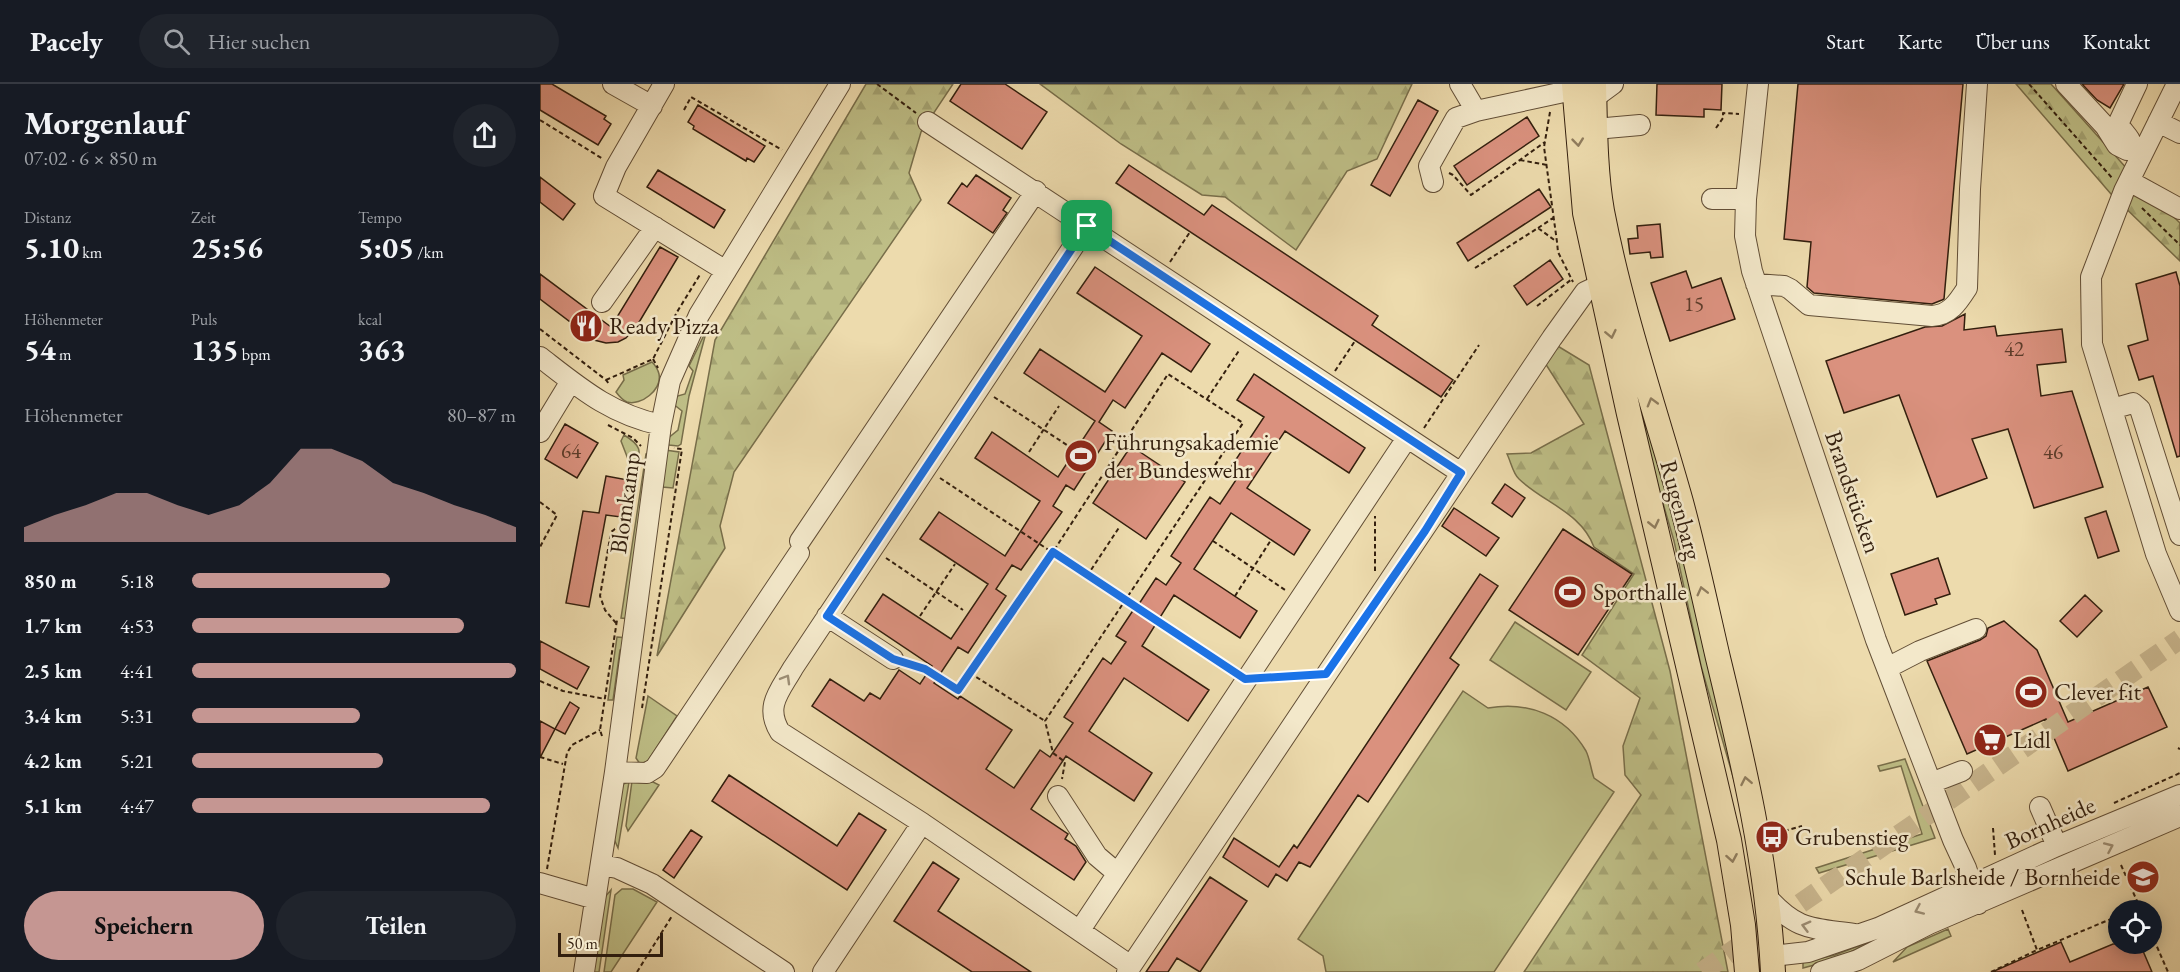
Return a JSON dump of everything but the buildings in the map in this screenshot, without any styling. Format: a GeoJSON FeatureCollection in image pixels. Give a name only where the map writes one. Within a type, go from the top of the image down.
{"type":"FeatureCollection","features":[{"type":"Feature","properties":{"kind":"main road","name":"Rugenbarg"},"geometry":{"type":"LineString","coordinates":[[1577,90],[1595,129],[1602,210],[1630,329],[1681,505],[1736,730],[1766,896],[1762,969]]}},
{"type":"Feature","properties":{"kind":"main road","name":"Rugenbarg"},"geometry":{"type":"LineString","coordinates":[[1577,90],[1586,213],[1586,285],[1629,414],[1729,840],[1743,925],[1762,969]]}},
{"type":"Feature","properties":{"kind":"street"},"geometry":{"type":"LineString","coordinates":[[613,84],[652,106]]}},
{"type":"Feature","properties":{"kind":"street"},"geometry":{"type":"LineString","coordinates":[[664,84],[616,167],[604,196],[721,268]]}},
{"type":"Feature","properties":{"kind":"street","name":"Blomkamp"},"geometry":{"type":"LineString","coordinates":[[584,972],[615,772],[661,425],[670,381],[685,343],[721,268],[795,158],[840,84]]}},
{"type":"Feature","properties":{"kind":"street"},"geometry":{"type":"LineString","coordinates":[[1460,84],[1476,111]]}},
{"type":"Feature","properties":{"kind":"street"},"geometry":{"type":"LineString","coordinates":[[1431,174],[1456,118],[1476,111],[1613,84]]}},
{"type":"Feature","properties":{"kind":"street","name":"Brandstücken"},"geometry":{"type":"LineString","coordinates":[[1758,84],[1746,199],[1745,236],[1756,284],[1887,668],[1975,895]]}},
{"type":"Feature","properties":{"kind":"street"},"geometry":{"type":"LineString","coordinates":[[1756,284],[1784,286],[1809,305],[1932,316],[1942,316],[1948,312],[1967,288],[1970,189],[1977,84]]}},
{"type":"Feature","properties":{"kind":"street"},"geometry":{"type":"LineString","coordinates":[[2066,84],[2105,126],[2117,145],[2138,152]]}},
{"type":"Feature","properties":{"kind":"street"},"geometry":{"type":"LineString","coordinates":[[2137,84],[2118,124],[2131,138],[2138,152]]}},
{"type":"Feature","properties":{"kind":"street"},"geometry":{"type":"LineString","coordinates":[[2177,84],[2158,122],[2138,152],[2091,276],[2092,344],[2112,409],[2173,579],[2180,611]]}},
{"type":"Feature","properties":{"kind":"street"},"geometry":{"type":"LineString","coordinates":[[928,122],[1461,473]]}},
{"type":"Feature","properties":{"kind":"street"},"geometry":{"type":"LineString","coordinates":[[2158,122],[2180,133]]}},
{"type":"Feature","properties":{"kind":"street"},"geometry":{"type":"LineString","coordinates":[[1595,129],[1640,125]]}},
{"type":"Feature","properties":{"kind":"street"},"geometry":{"type":"LineString","coordinates":[[2127,186],[2180,209]]}},
{"type":"Feature","properties":{"kind":"street"},"geometry":{"type":"LineString","coordinates":[[615,772],[647,773],[655,768],[1036,191]]}},
{"type":"Feature","properties":{"kind":"street"},"geometry":{"type":"LineString","coordinates":[[1712,198],[1746,199]]}},
{"type":"Feature","properties":{"kind":"street"},"geometry":{"type":"LineString","coordinates":[[1087,226],[827,616],[775,699],[771,711],[773,722],[780,732],[922,823],[1080,930],[1129,969],[1228,824],[1326,674],[1425,531],[1586,285]]}},
{"type":"Feature","properties":{"kind":"street"},"geometry":{"type":"LineString","coordinates":[[602,302],[655,227]]}},
{"type":"Feature","properties":{"kind":"street"},"geometry":{"type":"LineString","coordinates":[[543,364],[622,414],[661,425]]}},
{"type":"Feature","properties":{"kind":"street"},"geometry":{"type":"LineString","coordinates":[[540,432],[571,381]]}},
{"type":"Feature","properties":{"kind":"street"},"geometry":{"type":"LineString","coordinates":[[2112,409],[2133,403],[2139,409],[2180,535]]}},
{"type":"Feature","properties":{"kind":"street"},"geometry":{"type":"LineString","coordinates":[[1080,930],[1376,484],[1411,440]]}},
{"type":"Feature","properties":{"kind":"street"},"geometry":{"type":"LineString","coordinates":[[827,616],[893,659]]}},
{"type":"Feature","properties":{"kind":"street"},"geometry":{"type":"LineString","coordinates":[[1887,668],[1920,651],[1976,629]]}},
{"type":"Feature","properties":{"kind":"street"},"geometry":{"type":"LineString","coordinates":[[1931,783],[1962,771]]}},
{"type":"Feature","properties":{"kind":"street","name":"Bornheide"},"geometry":{"type":"LineString","coordinates":[[1821,972],[1858,960],[1929,924],[2057,846],[2180,795]]}},
{"type":"Feature","properties":{"kind":"street"},"geometry":{"type":"LineString","coordinates":[[1058,796],[1097,856],[1117,873]]}},
{"type":"Feature","properties":{"kind":"street"},"geometry":{"type":"LineString","coordinates":[[2040,807],[2057,846]]}},
{"type":"Feature","properties":{"kind":"street","name":"Bornheide"},"geometry":{"type":"LineString","coordinates":[[1762,969],[1975,895],[2180,816]]}},
{"type":"Feature","properties":{"kind":"street"},"geometry":{"type":"LineString","coordinates":[[823,972],[922,823]]}},
{"type":"Feature","properties":{"kind":"street"},"geometry":{"type":"LineString","coordinates":[[601,865],[617,868],[636,876],[680,902],[784,972]]}},
{"type":"Feature","properties":{"kind":"street"},"geometry":{"type":"LineString","coordinates":[[543,886],[595,899]]}},
{"type":"Feature","properties":{"kind":"street"},"geometry":{"type":"LineString","coordinates":[[1766,896],[1780,912],[1795,923],[1857,935]]}},
{"type":"Feature","properties":{"kind":"path"},"geometry":{"type":"LineString","coordinates":[[877,84],[928,122]]}},
{"type":"Feature","properties":{"kind":"path"},"geometry":{"type":"LineString","coordinates":[[887,90],[890,84]]}},
{"type":"Feature","properties":{"kind":"path"},"geometry":{"type":"LineString","coordinates":[[2029,84],[2180,245]]}},
{"type":"Feature","properties":{"kind":"path"},"geometry":{"type":"LineString","coordinates":[[1431,174],[1453,175],[1471,195],[1545,142],[1577,90]]}},
{"type":"Feature","properties":{"kind":"path"},"geometry":{"type":"LineString","coordinates":[[684,110],[691,97],[795,158]]}},
{"type":"Feature","properties":{"kind":"path"},"geometry":{"type":"LineString","coordinates":[[1716,128],[1723,118],[1723,113],[1729,113]]}},
{"type":"Feature","properties":{"kind":"path"},"geometry":{"type":"LineString","coordinates":[[540,120],[616,167]]}},
{"type":"Feature","properties":{"kind":"path"},"geometry":{"type":"LineString","coordinates":[[1537,306],[1586,285],[1558,252],[1545,142]]}},
{"type":"Feature","properties":{"kind":"path"},"geometry":{"type":"LineString","coordinates":[[1519,160],[1547,165]]}},
{"type":"Feature","properties":{"kind":"path"},"geometry":{"type":"LineString","coordinates":[[1475,268],[1554,218]]}},
{"type":"Feature","properties":{"kind":"path"},"geometry":{"type":"LineString","coordinates":[[1538,228],[1557,242]]}},
{"type":"Feature","properties":{"kind":"path"},"geometry":{"type":"LineString","coordinates":[[1161,275],[1190,232]]}},
{"type":"Feature","properties":{"kind":"path"},"geometry":{"type":"LineString","coordinates":[[606,380],[653,359],[677,312],[701,273],[721,268]]}},
{"type":"Feature","properties":{"kind":"path"},"geometry":{"type":"LineString","coordinates":[[540,329],[606,380],[612,389]]}},
{"type":"Feature","properties":{"kind":"path"},"geometry":{"type":"LineString","coordinates":[[1207,399],[1250,334]]}},
{"type":"Feature","properties":{"kind":"path"},"geometry":{"type":"LineString","coordinates":[[1326,384],[1355,341]]}},
{"type":"Feature","properties":{"kind":"path"},"geometry":{"type":"LineString","coordinates":[[1411,440],[1479,345]]}},
{"type":"Feature","properties":{"kind":"path"},"geometry":{"type":"LineString","coordinates":[[653,359],[661,372]]}},
{"type":"Feature","properties":{"kind":"path"},"geometry":{"type":"LineString","coordinates":[[893,659],[925,669],[958,690],[1053,552],[1168,374],[1243,423],[1045,721]]}},
{"type":"Feature","properties":{"kind":"path"},"geometry":{"type":"LineString","coordinates":[[980,387],[1070,447]]}},
{"type":"Feature","properties":{"kind":"path"},"geometry":{"type":"LineString","coordinates":[[1029,452],[1059,406]]}},
{"type":"Feature","properties":{"kind":"path"},"geometry":{"type":"LineString","coordinates":[[600,421],[633,438],[642,448]]}},
{"type":"Feature","properties":{"kind":"path"},"geometry":{"type":"LineString","coordinates":[[641,714],[682,449]]}},
{"type":"Feature","properties":{"kind":"path"},"geometry":{"type":"LineString","coordinates":[[925,468],[1245,679],[1326,674]]}},
{"type":"Feature","properties":{"kind":"path"},"geometry":{"type":"LineString","coordinates":[[1374,580],[1376,484]]}},
{"type":"Feature","properties":{"kind":"path"},"geometry":{"type":"LineString","coordinates":[[540,502],[557,515],[540,547]]}},
{"type":"Feature","properties":{"kind":"path"},"geometry":{"type":"LineString","coordinates":[[616,623],[605,610],[600,596],[611,532],[632,523]]}},
{"type":"Feature","properties":{"kind":"path"},"geometry":{"type":"LineString","coordinates":[[1087,576],[1120,526]]}},
{"type":"Feature","properties":{"kind":"path"},"geometry":{"type":"LineString","coordinates":[[1235,597],[1272,540]]}},
{"type":"Feature","properties":{"kind":"path"},"geometry":{"type":"LineString","coordinates":[[1213,541],[1299,600]]}},
{"type":"Feature","properties":{"kind":"path"},"geometry":{"type":"LineString","coordinates":[[872,549],[963,610]]}},
{"type":"Feature","properties":{"kind":"path"},"geometry":{"type":"LineString","coordinates":[[920,616],[955,564]]}},
{"type":"Feature","properties":{"kind":"path"},"geometry":{"type":"LineString","coordinates":[[543,886],[563,764],[567,753],[572,745],[600,730],[618,612]]}},
{"type":"Feature","properties":{"kind":"path"},"geometry":{"type":"LineString","coordinates":[[970,673],[1045,721],[1053,753],[1065,762],[1058,796]]}},
{"type":"Feature","properties":{"kind":"path"},"geometry":{"type":"LineString","coordinates":[[540,681],[564,691],[605,699]]}},
{"type":"Feature","properties":{"kind":"path"},"geometry":{"type":"LineString","coordinates":[[540,757],[563,764]]}},
{"type":"Feature","properties":{"kind":"path"},"geometry":{"type":"LineString","coordinates":[[1777,832],[1802,826]]}},
{"type":"Feature","properties":{"kind":"path"},"geometry":{"type":"LineString","coordinates":[[1993,828],[1995,855]]}},
{"type":"Feature","properties":{"kind":"path"},"geometry":{"type":"LineString","coordinates":[[2121,865],[2136,900]]}},
{"type":"Feature","properties":{"kind":"path"},"geometry":{"type":"LineString","coordinates":[[637,972],[680,902]]}},
{"type":"Feature","properties":{"kind":"path"},"geometry":{"type":"LineString","coordinates":[[2022,910],[2037,950]]}},
{"type":"Feature","properties":{"kind":"path"},"geometry":{"type":"LineString","coordinates":[[1991,972],[2108,920]]}},
{"type":"Feature","properties":{"kind":"path"},"geometry":{"type":"LineString","coordinates":[[2160,954],[2168,972]]}},
{"type":"Feature","properties":{"kind":"green space"},"geometry":{"type":"Polygon","coordinates":[[[866,84],[953,84],[921,132],[909,173],[921,200],[734,472],[720,526],[725,548],[657,656],[715,340],[866,84]]]}},
{"type":"Feature","properties":{"kind":"green space"},"geometry":{"type":"Polygon","coordinates":[[[1040,84],[1412,84],[1377,159],[1347,171],[1296,250],[1225,197],[1202,195],[1121,144],[1040,84]]]}},
{"type":"Feature","properties":{"kind":"green space"},"geometry":{"type":"Polygon","coordinates":[[[2016,84],[2051,84],[2146,190],[2180,223],[2180,261],[2111,194],[2016,84]]]}},
{"type":"Feature","properties":{"kind":"green space"},"geometry":{"type":"Polygon","coordinates":[[[1616,311],[1695,586],[1736,787],[1701,666],[1674,541],[1637,414],[1616,311]]]}},
{"type":"Feature","properties":{"kind":"green space"},"geometry":{"type":"Polygon","coordinates":[[[707,329],[689,396],[681,444],[669,445],[667,439],[678,430],[682,411],[672,403],[674,397],[685,394],[693,371],[689,366],[707,329]]]}},
{"type":"Feature","properties":{"kind":"green space"},"geometry":{"type":"Polygon","coordinates":[[[1556,345],[1589,365],[1670,671],[1728,972],[1524,972],[1641,795],[1625,775],[1623,746],[1640,698],[1582,655],[1634,574],[1594,547],[1588,535],[1571,516],[1519,479],[1507,454],[1531,453],[1584,424],[1545,363],[1556,345]]]}},
{"type":"Feature","properties":{"kind":"green space"},"geometry":{"type":"Polygon","coordinates":[[[652,362],[659,374],[654,391],[638,402],[627,402],[622,399],[616,392],[624,380],[623,375],[652,362]]]}},
{"type":"Feature","properties":{"kind":"green space"},"geometry":{"type":"Polygon","coordinates":[[[624,435],[638,447],[639,460],[636,473],[633,472],[621,441],[624,435]]]}},
{"type":"Feature","properties":{"kind":"green space"},"geometry":{"type":"Polygon","coordinates":[[[665,450],[679,452],[673,488],[662,487],[665,450]]]}},
{"type":"Feature","properties":{"kind":"green space"},"geometry":{"type":"Polygon","coordinates":[[[646,454],[648,454],[628,602],[632,608],[630,619],[621,618],[646,454]]]}},
{"type":"Feature","properties":{"kind":"green space"},"geometry":{"type":"Polygon","coordinates":[[[1515,622],[1591,672],[1566,710],[1490,660],[1515,622]]]}},
{"type":"Feature","properties":{"kind":"green space"},"geometry":{"type":"Polygon","coordinates":[[[617,637],[628,638],[627,646],[620,650],[613,700],[608,700],[617,637]]]}},
{"type":"Feature","properties":{"kind":"green space"},"geometry":{"type":"Polygon","coordinates":[[[1463,691],[1488,708],[1503,706],[1531,709],[1556,720],[1567,728],[1586,751],[1594,778],[1614,792],[1494,972],[1326,972],[1323,956],[1298,939],[1463,691]]]}},
{"type":"Feature","properties":{"kind":"green space"},"geometry":{"type":"Polygon","coordinates":[[[648,696],[677,716],[648,761],[640,764],[636,758],[648,696]]]}},
{"type":"Feature","properties":{"kind":"green space"},"geometry":{"type":"Polygon","coordinates":[[[1905,759],[1935,838],[1819,873],[1816,868],[1922,834],[1901,766],[1880,771],[1878,766],[1905,759]]]}},
{"type":"Feature","properties":{"kind":"green space"},"geometry":{"type":"Polygon","coordinates":[[[632,781],[653,782],[659,785],[628,831],[626,826],[632,781]]]}},
{"type":"Feature","properties":{"kind":"green space"},"geometry":{"type":"Polygon","coordinates":[[[629,782],[618,848],[614,839],[620,789],[623,784],[629,782]]]}},
{"type":"Feature","properties":{"kind":"green space"},"geometry":{"type":"Polygon","coordinates":[[[622,889],[633,889],[657,902],[611,972],[604,972],[615,895],[622,889]]]}},
{"type":"Feature","properties":{"kind":"green space"},"geometry":{"type":"Polygon","coordinates":[[[611,890],[599,972],[591,972],[604,898],[611,890]]]}},
{"type":"Feature","properties":{"kind":"green space"},"geometry":{"type":"Polygon","coordinates":[[[1945,903],[1837,959],[1803,968],[1803,962],[1835,955],[1861,945],[1898,924],[1945,903]]]}},
{"type":"Feature","properties":{"kind":"green space"},"geometry":{"type":"Polygon","coordinates":[[[1948,929],[1951,936],[1893,962],[1907,947],[1948,929]]]}},
{"type":"Feature","properties":{"kind":"tunnel"},"geometry":{"type":"LineString","coordinates":[[1702,972],[2180,639]]}},
{"type":"Feature","properties":{"kind":"place","name":"Ready Pizza"},"geometry":{"type":"Point","coordinates":[586,326]}},
{"type":"Feature","properties":{"kind":"place","name":"Führungsakademie der Bundeswehr"},"geometry":{"type":"Point","coordinates":[1081,456]}},
{"type":"Feature","properties":{"kind":"place","name":"Sporthalle"},"geometry":{"type":"Point","coordinates":[1570,592]}},
{"type":"Feature","properties":{"kind":"place","name":"Clever fit"},"geometry":{"type":"Point","coordinates":[2031,692]}},
{"type":"Feature","properties":{"kind":"place","name":"Lidl"},"geometry":{"type":"Point","coordinates":[1990,740]}},
{"type":"Feature","properties":{"kind":"place","name":"Grubenstieg"},"geometry":{"type":"Point","coordinates":[1772,837]}},
{"type":"Feature","properties":{"kind":"place","name":"Schule Barlsheide / Bornheide"},"geometry":{"type":"Point","coordinates":[2143,877]}},
{"type":"Feature","properties":{"kind":"route"},"geometry":{"type":"LineString","coordinates":[[1087,226],[1461,473],[1425,531],[1326,674],[1245,679],[1053,552],[958,690],[925,669],[893,659],[827,616],[1087,226]]}}]}
